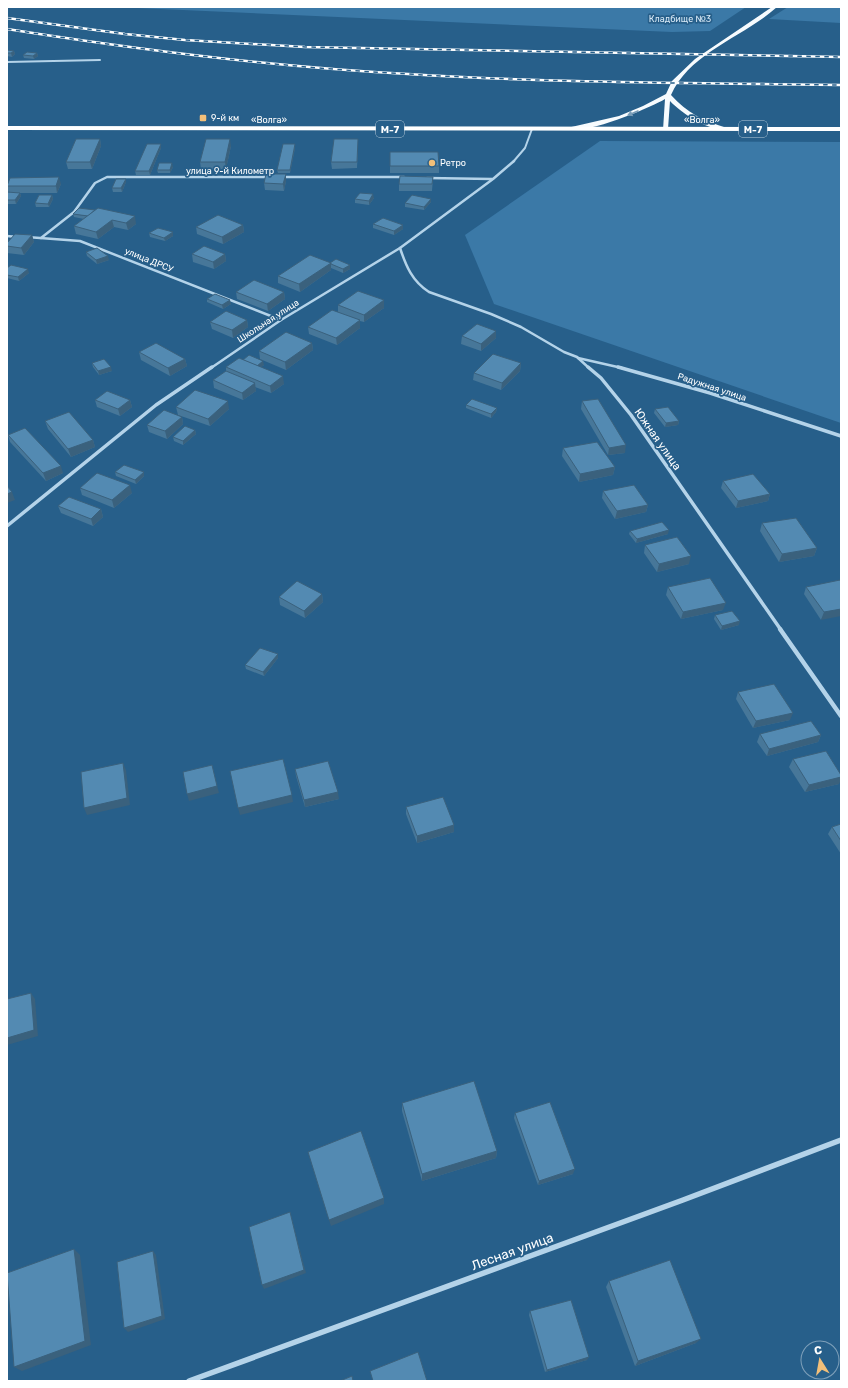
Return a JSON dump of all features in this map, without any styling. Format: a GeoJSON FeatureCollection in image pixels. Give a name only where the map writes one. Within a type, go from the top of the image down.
{"type":"FeatureCollection","features":[{"type":"Feature","properties":{"kind":"highway","name":"«Волга»"},"geometry":{"type":"LineString","coordinates":[[7,128],[532,129]]}},
{"type":"Feature","properties":{"kind":"highway","name":"М-7"},"geometry":{"type":"LineString","coordinates":[[532,129],[564,129]]}},
{"type":"Feature","properties":{"kind":"highway","name":"«Волга»"},"geometry":{"type":"LineString","coordinates":[[564,129],[841,129]]}},
{"type":"Feature","properties":{"kind":"main road"},"geometry":{"type":"LineString","coordinates":[[665,129],[668,95],[674,82],[697,60],[775,7]]}},
{"type":"Feature","properties":{"kind":"main road"},"geometry":{"type":"LineString","coordinates":[[668,95],[683,111],[694,118],[725,129]]}},
{"type":"Feature","properties":{"kind":"main road"},"geometry":{"type":"LineString","coordinates":[[564,129],[623,118],[668,95]]}},
{"type":"Feature","properties":{"kind":"street"},"geometry":{"type":"LineString","coordinates":[[7,62],[100,60]]}},
{"type":"Feature","properties":{"kind":"street","name":"Школьная улица"},"geometry":{"type":"LineString","coordinates":[[7,526],[156,405],[281,320],[400,248],[493,179],[518,158],[525,148],[532,129]]}},
{"type":"Feature","properties":{"kind":"street","name":"улица 9-й Километр"},"geometry":{"type":"LineString","coordinates":[[42,238],[75,211],[93,183],[98,179],[107,177],[405,177]]}},
{"type":"Feature","properties":{"kind":"street"},"geometry":{"type":"LineString","coordinates":[[421,178],[493,179]]}},
{"type":"Feature","properties":{"kind":"street","name":"улица ДРСУ"},"geometry":{"type":"LineString","coordinates":[[7,236],[80,241],[281,320]]}},
{"type":"Feature","properties":{"kind":"street","name":"Южная улица"},"geometry":{"type":"LineString","coordinates":[[400,248],[414,281],[420,287],[429,292],[491,314],[522,327],[564,352],[578,357],[601,378],[631,415],[841,716]]}},
{"type":"Feature","properties":{"kind":"street","name":"Радужная улица"},"geometry":{"type":"LineString","coordinates":[[578,357],[611,364],[681,384],[841,436]]}},
{"type":"Feature","properties":{"kind":"street","name":"Лесная улица"},"geometry":{"type":"LineString","coordinates":[[189,1381],[683,1200],[841,1140]]}},
{"type":"Feature","properties":{"kind":"green space","name":"Кладбище №3"},"geometry":{"type":"Polygon","coordinates":[[[115,7],[746,7],[710,31],[672,32],[115,7]]]}},
{"type":"Feature","properties":{"kind":"green space"},"geometry":{"type":"Polygon","coordinates":[[[788,7],[841,7],[841,23],[769,19],[788,7]]]}},
{"type":"Feature","properties":{"kind":"green space"},"geometry":{"type":"Polygon","coordinates":[[[600,141],[841,142],[841,423],[494,304],[465,235],[600,141]]]}},
{"type":"Feature","properties":{"kind":"building"},"geometry":{"type":"Polygon","coordinates":[[[7,50],[14,51],[7,53],[7,50]]]}},
{"type":"Feature","properties":{"kind":"building"},"geometry":{"type":"Polygon","coordinates":[[[27,52],[37,53],[33,56],[23,55],[27,52]]]}},
{"type":"Feature","properties":{"kind":"building"},"geometry":{"type":"Polygon","coordinates":[[[76,139],[100,139],[90,162],[66,162],[76,139]]]}},
{"type":"Feature","properties":{"kind":"building"},"geometry":{"type":"Polygon","coordinates":[[[206,139],[230,139],[225,162],[200,162],[206,139]]]}},
{"type":"Feature","properties":{"kind":"building"},"geometry":{"type":"Polygon","coordinates":[[[334,139],[358,139],[357,162],[331,162],[334,139]]]}},
{"type":"Feature","properties":{"kind":"building"},"geometry":{"type":"Polygon","coordinates":[[[147,144],[161,144],[149,171],[135,171],[147,144]]]}},
{"type":"Feature","properties":{"kind":"building"},"geometry":{"type":"Polygon","coordinates":[[[283,144],[295,144],[290,170],[277,170],[283,144]]]}},
{"type":"Feature","properties":{"kind":"building"},"geometry":{"type":"Polygon","coordinates":[[[390,152],[438,152],[439,166],[390,166],[390,152]]]}},
{"type":"Feature","properties":{"kind":"building"},"geometry":{"type":"Polygon","coordinates":[[[159,163],[172,163],[170,170],[157,170],[159,163]]]}},
{"type":"Feature","properties":{"kind":"building"},"geometry":{"type":"Polygon","coordinates":[[[266,174],[286,174],[283,184],[264,183],[266,174]]]}},
{"type":"Feature","properties":{"kind":"building"},"geometry":{"type":"Polygon","coordinates":[[[400,176],[433,177],[432,184],[399,184],[400,176]]]}},
{"type":"Feature","properties":{"kind":"building"},"geometry":{"type":"Polygon","coordinates":[[[59,177],[56,186],[7,186],[10,178],[59,177]]]}},
{"type":"Feature","properties":{"kind":"building"},"geometry":{"type":"Polygon","coordinates":[[[116,179],[126,179],[121,188],[112,188],[116,179]]]}},
{"type":"Feature","properties":{"kind":"building"},"geometry":{"type":"Polygon","coordinates":[[[7,192],[20,193],[15,200],[7,200],[7,192]]]}},
{"type":"Feature","properties":{"kind":"building"},"geometry":{"type":"Polygon","coordinates":[[[360,193],[373,194],[369,201],[355,199],[360,193]]]}},
{"type":"Feature","properties":{"kind":"building"},"geometry":{"type":"Polygon","coordinates":[[[39,195],[52,195],[48,204],[35,203],[39,195]]]}},
{"type":"Feature","properties":{"kind":"building"},"geometry":{"type":"Polygon","coordinates":[[[412,195],[431,199],[424,207],[405,203],[412,195]]]}},
{"type":"Feature","properties":{"kind":"building"},"geometry":{"type":"Polygon","coordinates":[[[79,208],[95,210],[88,216],[73,214],[79,208]]]}},
{"type":"Feature","properties":{"kind":"building"},"geometry":{"type":"Polygon","coordinates":[[[98,208],[135,216],[126,223],[112,220],[96,232],[74,226],[98,208]]]}},
{"type":"Feature","properties":{"kind":"building"},"geometry":{"type":"Polygon","coordinates":[[[218,215],[243,225],[222,237],[196,227],[218,215]]]}},
{"type":"Feature","properties":{"kind":"building"},"geometry":{"type":"Polygon","coordinates":[[[383,218],[403,225],[394,231],[373,224],[383,218]]]}},
{"type":"Feature","properties":{"kind":"building"},"geometry":{"type":"Polygon","coordinates":[[[158,228],[173,232],[164,238],[149,233],[158,228]]]}},
{"type":"Feature","properties":{"kind":"building"},"geometry":{"type":"Polygon","coordinates":[[[15,234],[32,235],[21,248],[7,246],[7,243],[15,234]]]}},
{"type":"Feature","properties":{"kind":"building"},"geometry":{"type":"Polygon","coordinates":[[[204,246],[225,254],[213,262],[192,254],[204,246]]]}},
{"type":"Feature","properties":{"kind":"building"},"geometry":{"type":"Polygon","coordinates":[[[97,248],[108,256],[96,260],[86,252],[97,248]]]}},
{"type":"Feature","properties":{"kind":"building"},"geometry":{"type":"Polygon","coordinates":[[[310,255],[331,263],[299,284],[278,276],[310,255]]]}},
{"type":"Feature","properties":{"kind":"building"},"geometry":{"type":"Polygon","coordinates":[[[336,259],[350,265],[343,269],[330,263],[336,259]]]}},
{"type":"Feature","properties":{"kind":"building"},"geometry":{"type":"Polygon","coordinates":[[[11,265],[28,269],[18,277],[7,275],[7,268],[11,265]]]}},
{"type":"Feature","properties":{"kind":"building"},"geometry":{"type":"Polygon","coordinates":[[[254,280],[284,292],[267,304],[236,292],[254,280]]]}},
{"type":"Feature","properties":{"kind":"building"},"geometry":{"type":"Polygon","coordinates":[[[358,291],[384,300],[364,315],[338,305],[358,291]]]}},
{"type":"Feature","properties":{"kind":"building"},"geometry":{"type":"Polygon","coordinates":[[[215,294],[230,300],[222,305],[207,299],[215,294]]]}},
{"type":"Feature","properties":{"kind":"building"},"geometry":{"type":"Polygon","coordinates":[[[332,310],[360,320],[336,338],[308,327],[332,310]]]}},
{"type":"Feature","properties":{"kind":"building"},"geometry":{"type":"Polygon","coordinates":[[[226,311],[247,320],[232,330],[210,322],[226,311]]]}},
{"type":"Feature","properties":{"kind":"building"},"geometry":{"type":"Polygon","coordinates":[[[477,324],[496,331],[481,344],[462,336],[477,324]]]}},
{"type":"Feature","properties":{"kind":"building"},"geometry":{"type":"Polygon","coordinates":[[[286,332],[312,343],[285,362],[259,351],[286,332]]]}},
{"type":"Feature","properties":{"kind":"building"},"geometry":{"type":"Polygon","coordinates":[[[156,343],[185,359],[168,368],[139,352],[156,343]]]}},
{"type":"Feature","properties":{"kind":"building"},"geometry":{"type":"Polygon","coordinates":[[[493,354],[521,363],[502,383],[474,373],[493,354]]]}},
{"type":"Feature","properties":{"kind":"building"},"geometry":{"type":"Polygon","coordinates":[[[249,355],[263,361],[257,366],[243,360],[249,355]]]}},
{"type":"Feature","properties":{"kind":"building"},"geometry":{"type":"Polygon","coordinates":[[[239,358],[283,376],[270,386],[226,367],[239,358]]]}},
{"type":"Feature","properties":{"kind":"building"},"geometry":{"type":"Polygon","coordinates":[[[104,359],[111,367],[98,371],[92,363],[104,359]]]}},
{"type":"Feature","properties":{"kind":"building"},"geometry":{"type":"Polygon","coordinates":[[[226,371],[255,383],[242,393],[213,380],[226,371]]]}},
{"type":"Feature","properties":{"kind":"building"},"geometry":{"type":"Polygon","coordinates":[[[195,390],[228,401],[208,419],[176,407],[195,390]]]}},
{"type":"Feature","properties":{"kind":"building"},"geometry":{"type":"Polygon","coordinates":[[[107,391],[130,400],[118,409],[95,400],[107,391]]]}},
{"type":"Feature","properties":{"kind":"building"},"geometry":{"type":"Polygon","coordinates":[[[472,399],[497,408],[491,414],[466,405],[472,399]]]}},
{"type":"Feature","properties":{"kind":"building"},"geometry":{"type":"Polygon","coordinates":[[[598,399],[626,445],[609,448],[582,401],[598,399]]]}},
{"type":"Feature","properties":{"kind":"building"},"geometry":{"type":"Polygon","coordinates":[[[668,407],[679,421],[666,423],[655,409],[668,407]]]}},
{"type":"Feature","properties":{"kind":"building"},"geometry":{"type":"Polygon","coordinates":[[[164,410],[182,417],[165,431],[147,425],[164,410]]]}},
{"type":"Feature","properties":{"kind":"building"},"geometry":{"type":"Polygon","coordinates":[[[69,412],[93,440],[68,449],[45,421],[69,412]]]}},
{"type":"Feature","properties":{"kind":"building"},"geometry":{"type":"Polygon","coordinates":[[[185,426],[195,430],[183,441],[173,437],[185,426]]]}},
{"type":"Feature","properties":{"kind":"building"},"geometry":{"type":"Polygon","coordinates":[[[25,428],[61,466],[43,473],[8,435],[25,428]]]}},
{"type":"Feature","properties":{"kind":"building"},"geometry":{"type":"Polygon","coordinates":[[[597,442],[615,467],[580,474],[563,448],[597,442]]]}},
{"type":"Feature","properties":{"kind":"building"},"geometry":{"type":"Polygon","coordinates":[[[124,465],[144,472],[135,480],[115,472],[124,465]]]}},
{"type":"Feature","properties":{"kind":"building"},"geometry":{"type":"Polygon","coordinates":[[[97,473],[130,485],[112,500],[80,488],[97,473]]]}},
{"type":"Feature","properties":{"kind":"building"},"geometry":{"type":"Polygon","coordinates":[[[753,474],[770,494],[738,501],[723,481],[753,474]]]}},
{"type":"Feature","properties":{"kind":"building"},"geometry":{"type":"Polygon","coordinates":[[[634,485],[648,505],[617,511],[603,491],[634,485]]]}},
{"type":"Feature","properties":{"kind":"building"},"geometry":{"type":"Polygon","coordinates":[[[7,486],[12,492],[7,494],[7,486]]]}},
{"type":"Feature","properties":{"kind":"building"},"geometry":{"type":"Polygon","coordinates":[[[69,497],[101,509],[91,519],[58,506],[69,497]]]}},
{"type":"Feature","properties":{"kind":"building"},"geometry":{"type":"Polygon","coordinates":[[[796,518],[817,548],[782,554],[762,523],[796,518]]]}},
{"type":"Feature","properties":{"kind":"building"},"geometry":{"type":"Polygon","coordinates":[[[662,522],[669,530],[637,539],[630,531],[662,522]]]}},
{"type":"Feature","properties":{"kind":"building"},"geometry":{"type":"Polygon","coordinates":[[[677,537],[691,556],[659,564],[645,545],[677,537]]]}},
{"type":"Feature","properties":{"kind":"building"},"geometry":{"type":"Polygon","coordinates":[[[710,578],[726,603],[683,612],[668,587],[710,578]]]}},
{"type":"Feature","properties":{"kind":"building"},"geometry":{"type":"Polygon","coordinates":[[[840,580],[841,609],[824,612],[806,587],[840,580]]]}},
{"type":"Feature","properties":{"kind":"building"},"geometry":{"type":"Polygon","coordinates":[[[297,581],[322,594],[304,611],[279,597],[297,581]]]}},
{"type":"Feature","properties":{"kind":"building"},"geometry":{"type":"Polygon","coordinates":[[[732,611],[740,621],[722,626],[715,615],[732,611]]]}},
{"type":"Feature","properties":{"kind":"building"},"geometry":{"type":"Polygon","coordinates":[[[260,648],[278,654],[263,672],[245,665],[260,648]]]}},
{"type":"Feature","properties":{"kind":"building"},"geometry":{"type":"Polygon","coordinates":[[[774,684],[793,713],[756,721],[738,692],[774,684]]]}},
{"type":"Feature","properties":{"kind":"building"},"geometry":{"type":"Polygon","coordinates":[[[811,721],[821,735],[769,749],[760,734],[811,721]]]}},
{"type":"Feature","properties":{"kind":"building"},"geometry":{"type":"Polygon","coordinates":[[[826,751],[841,777],[809,785],[793,759],[826,751]]]}},
{"type":"Feature","properties":{"kind":"building"},"geometry":{"type":"Polygon","coordinates":[[[283,759],[292,795],[238,808],[230,771],[283,759]]]}},
{"type":"Feature","properties":{"kind":"building"},"geometry":{"type":"Polygon","coordinates":[[[328,761],[338,792],[304,800],[295,769],[328,761]]]}},
{"type":"Feature","properties":{"kind":"building"},"geometry":{"type":"Polygon","coordinates":[[[123,763],[127,798],[84,808],[81,772],[123,763]]]}},
{"type":"Feature","properties":{"kind":"building"},"geometry":{"type":"Polygon","coordinates":[[[212,765],[217,786],[187,794],[183,772],[212,765]]]}},
{"type":"Feature","properties":{"kind":"building"},"geometry":{"type":"Polygon","coordinates":[[[443,797],[454,825],[417,836],[406,807],[443,797]]]}},
{"type":"Feature","properties":{"kind":"building"},"geometry":{"type":"Polygon","coordinates":[[[841,824],[841,841],[832,827],[841,824]]]}},
{"type":"Feature","properties":{"kind":"building"},"geometry":{"type":"Polygon","coordinates":[[[31,993],[34,1030],[7,1038],[7,999],[31,993]]]}},
{"type":"Feature","properties":{"kind":"building"},"geometry":{"type":"Polygon","coordinates":[[[474,1081],[497,1151],[422,1174],[402,1103],[474,1081]]]}},
{"type":"Feature","properties":{"kind":"building"},"geometry":{"type":"Polygon","coordinates":[[[550,1102],[575,1169],[539,1181],[515,1113],[550,1102]]]}},
{"type":"Feature","properties":{"kind":"building"},"geometry":{"type":"Polygon","coordinates":[[[361,1131],[384,1198],[329,1220],[308,1152],[361,1131]]]}},
{"type":"Feature","properties":{"kind":"building"},"geometry":{"type":"Polygon","coordinates":[[[290,1212],[304,1270],[262,1285],[249,1227],[290,1212]]]}},
{"type":"Feature","properties":{"kind":"building"},"geometry":{"type":"Polygon","coordinates":[[[74,1249],[85,1341],[14,1367],[7,1273],[74,1249]]]}},
{"type":"Feature","properties":{"kind":"building"},"geometry":{"type":"Polygon","coordinates":[[[153,1251],[162,1316],[124,1328],[117,1262],[153,1251]]]}},
{"type":"Feature","properties":{"kind":"building"},"geometry":{"type":"Polygon","coordinates":[[[670,1260],[701,1339],[638,1361],[609,1281],[670,1260]]]}},
{"type":"Feature","properties":{"kind":"building"},"geometry":{"type":"Polygon","coordinates":[[[571,1300],[589,1357],[547,1370],[530,1311],[571,1300]]]}},
{"type":"Feature","properties":{"kind":"building"},"geometry":{"type":"Polygon","coordinates":[[[418,1352],[427,1381],[373,1381],[370,1371],[418,1352]]]}},
{"type":"Feature","properties":{"kind":"building"},"geometry":{"type":"Polygon","coordinates":[[[352,1376],[353,1381],[340,1381],[352,1376]]]}},
{"type":"Feature","properties":{"kind":"railway"},"geometry":{"type":"LineString","coordinates":[[7,18],[125,34],[185,40],[305,47],[841,57]]}},
{"type":"Feature","properties":{"kind":"railway"},"geometry":{"type":"LineString","coordinates":[[7,29],[207,57],[357,71],[570,81],[841,85]]}},
{"type":"Feature","properties":{"kind":"place","name":"9-й км"},"geometry":{"type":"Point","coordinates":[203,118]}},
{"type":"Feature","properties":{"kind":"place","name":"Ретро"},"geometry":{"type":"Point","coordinates":[432,163]}}]}
